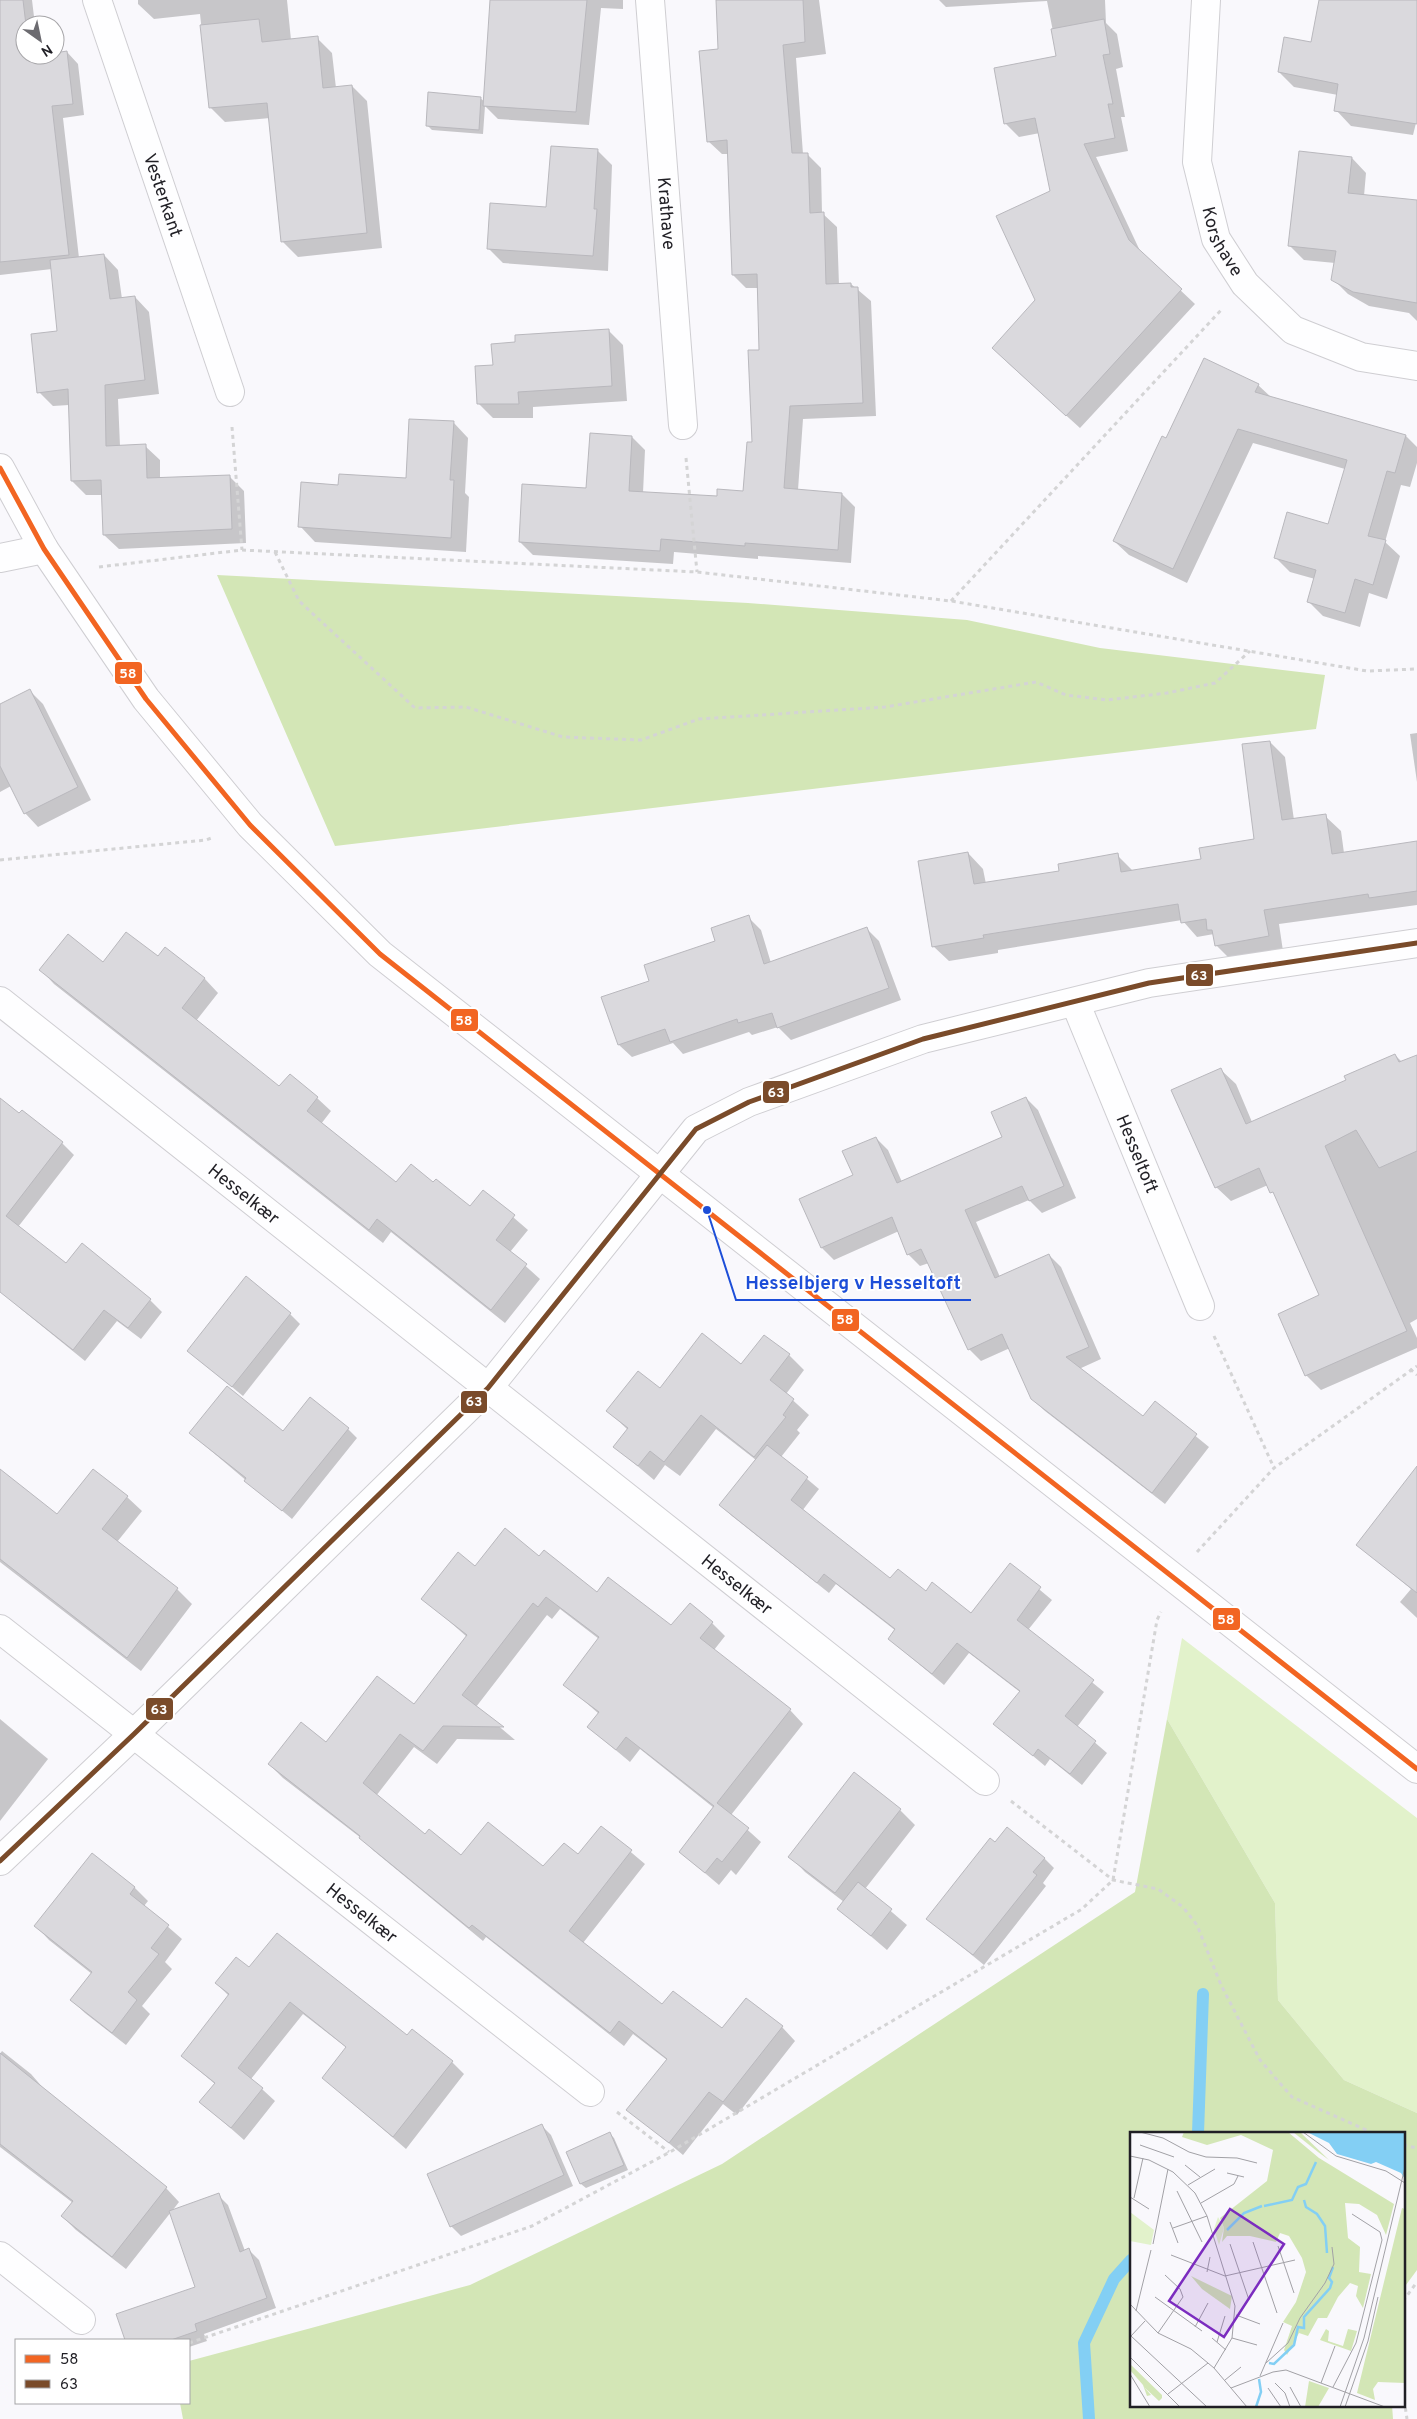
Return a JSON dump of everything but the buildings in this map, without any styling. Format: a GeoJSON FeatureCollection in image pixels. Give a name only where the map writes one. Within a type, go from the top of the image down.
{"type":"FeatureCollection","features":[{"type":"Feature","properties":{"kind":"street","name":"Vesterkant"},"geometry":{"type":"LineString","coordinates":[[97,0],[230,392]]}},
{"type":"Feature","properties":{"kind":"street","name":"Krathave"},"geometry":{"type":"LineString","coordinates":[[650,0],[683,425]]}},
{"type":"Feature","properties":{"kind":"street","name":"Korshave"},"geometry":{"type":"LineString","coordinates":[[1206,0],[1197,162],[1216,239],[1245,284],[1293,330],[1361,357],[1417,366]]}},
{"type":"Feature","properties":{"kind":"street"},"geometry":{"type":"LineString","coordinates":[[0,468],[44,549],[146,698],[250,825],[380,954],[1417,1769]]}},
{"type":"Feature","properties":{"kind":"street"},"geometry":{"type":"LineString","coordinates":[[0,558],[44,549]]}},
{"type":"Feature","properties":{"kind":"street"},"geometry":{"type":"LineString","coordinates":[[0,1861],[134,1734],[488,1388],[696,1129],[749,1102],[923,1039],[1149,983],[1417,943]]}},
{"type":"Feature","properties":{"kind":"street","name":"Hesselkær"},"geometry":{"type":"LineString","coordinates":[[0,1001],[985,1781]]}},
{"type":"Feature","properties":{"kind":"street","name":"Hesseltoft"},"geometry":{"type":"LineString","coordinates":[[1075,1002],[1200,1306]]}},
{"type":"Feature","properties":{"kind":"street","name":"Hesselkær"},"geometry":{"type":"LineString","coordinates":[[0,1629],[590,2092]]}},
{"type":"Feature","properties":{"kind":"street"},"geometry":{"type":"LineString","coordinates":[[0,2256],[81,2320]]}},
{"type":"Feature","properties":{"kind":"path"},"geometry":{"type":"LineString","coordinates":[[951,601],[1245,284]]}},
{"type":"Feature","properties":{"kind":"path"},"geometry":{"type":"LineString","coordinates":[[230,392],[242,550]]}},
{"type":"Feature","properties":{"kind":"path"},"geometry":{"type":"LineString","coordinates":[[683,425],[697,572]]}},
{"type":"Feature","properties":{"kind":"path"},"geometry":{"type":"LineString","coordinates":[[44,549],[92,568],[242,550],[697,572],[951,601],[1367,671],[1417,669]]}},
{"type":"Feature","properties":{"kind":"path"},"geometry":{"type":"LineString","coordinates":[[275,552],[299,601],[415,708],[466,707],[563,736],[641,740],[699,719],[885,707],[1036,682],[1066,695],[1107,700],[1167,693],[1215,683],[1250,651]]}},
{"type":"Feature","properties":{"kind":"path"},"geometry":{"type":"LineString","coordinates":[[0,860],[206,840],[250,825]]}},
{"type":"Feature","properties":{"kind":"path"},"geometry":{"type":"LineString","coordinates":[[1200,1306],[1274,1468]]}},
{"type":"Feature","properties":{"kind":"path"},"geometry":{"type":"LineString","coordinates":[[190,2343],[532,2226],[670,2152],[1082,1909],[1113,1880],[1157,1620],[1175,1578],[1274,1468],[1417,1366]]}},
{"type":"Feature","properties":{"kind":"path"},"geometry":{"type":"LineString","coordinates":[[1410,1370],[1417,1375]]}},
{"type":"Feature","properties":{"kind":"path"},"geometry":{"type":"LineString","coordinates":[[985,1781],[1113,1880],[1158,1890],[1183,1907],[1197,1925],[1221,1985],[1260,2060],[1292,2097],[1371,2132]]}},
{"type":"Feature","properties":{"kind":"path"},"geometry":{"type":"LineString","coordinates":[[590,2092],[670,2152]]}},
{"type":"Feature","properties":{"kind":"path"},"geometry":{"type":"LineString","coordinates":[[1404,2145],[1417,2148]]}},
{"type":"Feature","properties":{"kind":"path"},"geometry":{"type":"LineString","coordinates":[[1404,2300],[1417,2282]]}},
{"type":"Feature","properties":{"kind":"path"},"geometry":{"type":"LineString","coordinates":[[1404,2399],[1407,2419]]}},
{"type":"Feature","properties":{"kind":"green space"},"geometry":{"type":"Polygon","coordinates":[[[217,575],[748,603],[967,620],[1100,648],[1325,675],[1316,729],[335,846],[217,575]]]}},
{"type":"Feature","properties":{"kind":"green space"},"geometry":{"type":"Polygon","coordinates":[[[1182,1638],[1417,1818],[1417,2113],[1344,2080],[1278,2000],[1275,1903],[1167,1719],[1182,1638]]]}},
{"type":"Feature","properties":{"kind":"green space"},"geometry":{"type":"Polygon","coordinates":[[[1167,1719],[1275,1903],[1278,2000],[1344,2080],[1417,2113],[1417,2270],[1404,2288],[1404,2132],[1130,2132],[1130,2406],[1392,2406],[1393,2419],[183,2419],[180,2404],[190,2404],[190,2361],[470,2285],[722,2164],[1135,1892],[1167,1719]]]}},
{"type":"Feature","properties":{"kind":"waterway"},"geometry":{"type":"LineString","coordinates":[[1198,2132],[1203,1994]]}},
{"type":"Feature","properties":{"kind":"waterway"},"geometry":{"type":"LineString","coordinates":[[1089,2419],[1084,2343],[1114,2279],[1130,2261]]}},
{"type":"Feature","properties":{"kind":"transit line","name":"58"},"geometry":{"type":"LineString","coordinates":[[0,468],[44,549],[146,699],[250,825],[380,954],[1417,1769]]}},
{"type":"Feature","properties":{"kind":"transit line","name":"63"},"geometry":{"type":"LineString","coordinates":[[0,1861],[134,1734],[488,1388],[696,1129],[749,1102],[923,1039],[1149,983],[1417,943]]}},
{"type":"Feature","properties":{"kind":"place","name":"Hesselbjerg v Hesseltoft"},"geometry":{"type":"Point","coordinates":[707,1210]}}]}
